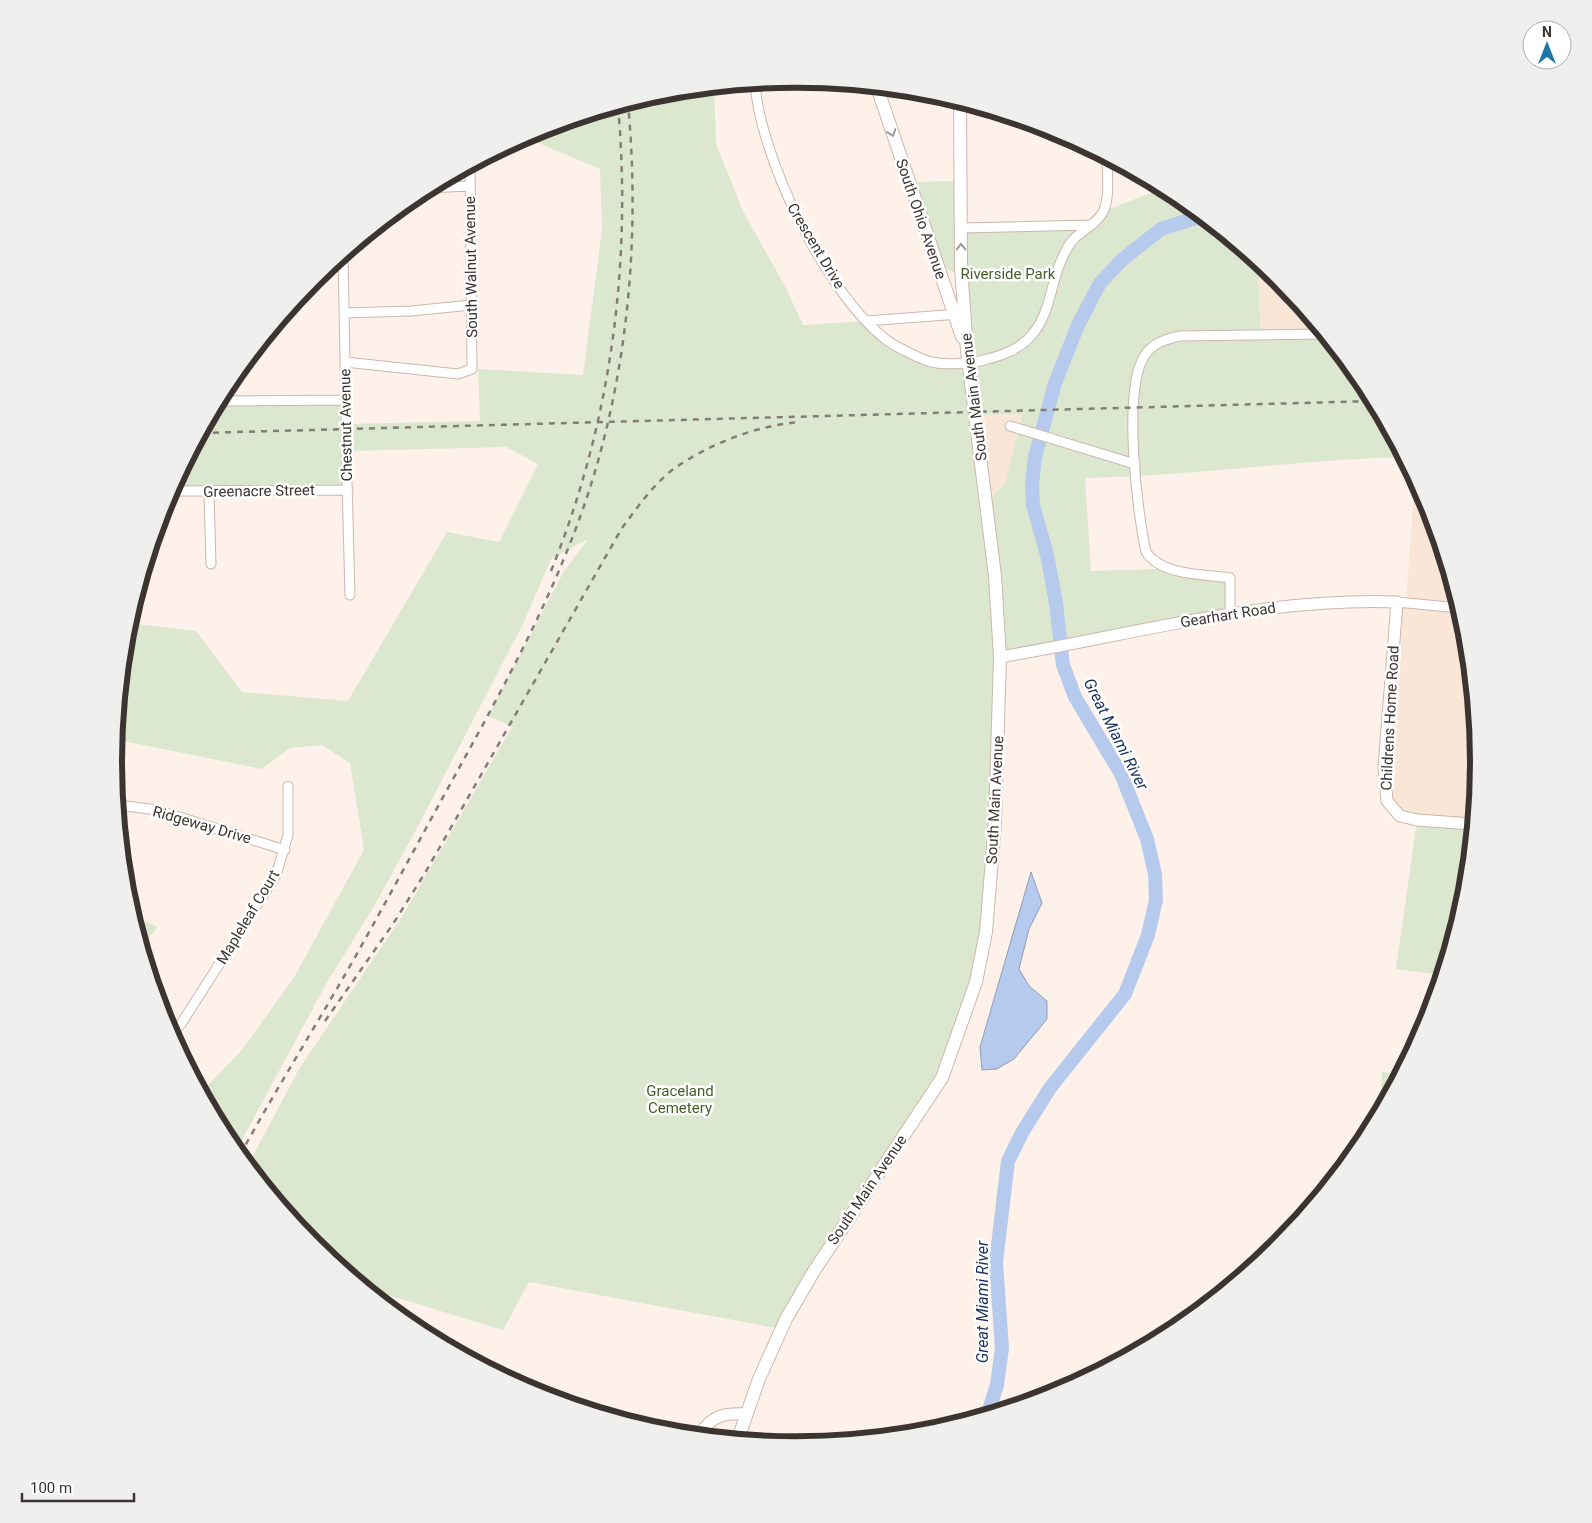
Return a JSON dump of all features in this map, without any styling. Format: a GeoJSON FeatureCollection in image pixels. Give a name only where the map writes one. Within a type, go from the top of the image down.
{"type":"FeatureCollection","features":[{"type":"Feature","properties":{"kind":"main road","name":"South Ohio Avenue"},"geometry":{"type":"LineString","coordinates":[[879,93],[959,314]]}},
{"type":"Feature","properties":{"kind":"main road","name":"South Main Avenue"},"geometry":{"type":"LineString","coordinates":[[740,1433],[786,1319],[814,1271],[942,1078],[976,982],[986,932],[995,822],[1000,657],[995,576],[968,358],[959,314],[960,108]]}},
{"type":"Feature","properties":{"kind":"street","name":"Crescent Drive"},"geometry":{"type":"LineString","coordinates":[[756,89],[766,141],[786,195],[831,277],[866,321],[884,339],[930,362],[1003,356],[1023,343],[1035,331],[1045,311],[1063,256],[1072,240],[1092,225],[1104,211],[1107,198],[1106,164]]}},
{"type":"Feature","properties":{"kind":"street","name":"South Walnut Avenue"},"geometry":{"type":"LineString","coordinates":[[345,362],[458,374],[472,369],[470,172]]}},
{"type":"Feature","properties":{"kind":"street"},"geometry":{"type":"LineString","coordinates":[[444,187],[470,186]]}},
{"type":"Feature","properties":{"kind":"street"},"geometry":{"type":"LineString","coordinates":[[960,228],[1092,225]]}},
{"type":"Feature","properties":{"kind":"street","name":"Chestnut Avenue"},"geometry":{"type":"LineString","coordinates":[[343,263],[350,595]]}},
{"type":"Feature","properties":{"kind":"street"},"geometry":{"type":"LineString","coordinates":[[344,312],[411,311],[471,305]]}},
{"type":"Feature","properties":{"kind":"street"},"geometry":{"type":"LineString","coordinates":[[866,321],[959,314]]}},
{"type":"Feature","properties":{"kind":"street"},"geometry":{"type":"LineString","coordinates":[[1230,615],[1230,578],[1165,568],[1152,561],[1146,552],[1135,464],[1135,384],[1139,368],[1145,355],[1154,345],[1165,339],[1180,336],[1317,334]]}},
{"type":"Feature","properties":{"kind":"street"},"geometry":{"type":"LineString","coordinates":[[227,401],[345,400]]}},
{"type":"Feature","properties":{"kind":"street"},"geometry":{"type":"LineString","coordinates":[[1010,426],[1135,464]]}},
{"type":"Feature","properties":{"kind":"street","name":"Greenacre Street"},"geometry":{"type":"LineString","coordinates":[[179,491],[348,490]]}},
{"type":"Feature","properties":{"kind":"street"},"geometry":{"type":"LineString","coordinates":[[209,492],[211,564]]}},
{"type":"Feature","properties":{"kind":"street","name":"Gearhart Road"},"geometry":{"type":"LineString","coordinates":[[1000,657],[1176,624],[1316,602],[1397,602],[1452,607]]}},
{"type":"Feature","properties":{"kind":"street","name":"Childrens Home Road"},"geometry":{"type":"LineString","coordinates":[[1397,602],[1384,767],[1387,802],[1400,816],[1467,823]]}},
{"type":"Feature","properties":{"kind":"street","name":"Mapleleaf Court"},"geometry":{"type":"LineString","coordinates":[[177,1028],[276,875],[288,835],[288,786]]}},
{"type":"Feature","properties":{"kind":"street","name":"Ridgeway Drive"},"geometry":{"type":"LineString","coordinates":[[123,807],[157,810],[285,850]]}},
{"type":"Feature","properties":{"kind":"street"},"geometry":{"type":"LineString","coordinates":[[703,1429],[707,1422],[719,1415],[746,1414]]}},
{"type":"Feature","properties":{"kind":"shaded area"},"geometry":{"type":"Polygon","coordinates":[[[1258,271],[1273,285],[1317,334],[1261,335],[1258,271]]]}},
{"type":"Feature","properties":{"kind":"shaded area"},"geometry":{"type":"Polygon","coordinates":[[[1023,414],[1005,484],[986,501],[976,415],[1023,414]]]}},
{"type":"Feature","properties":{"kind":"shaded area"},"geometry":{"type":"Polygon","coordinates":[[[1414,493],[1434,545],[1447,587],[1457,630],[1469,717],[1470,762],[1467,823],[1400,816],[1384,790],[1397,602],[1406,602],[1414,493]]]}},
{"type":"Feature","properties":{"kind":"green space"},"geometry":{"type":"Polygon","coordinates":[[[714,92],[716,144],[743,211],[786,288],[803,325],[866,321],[884,339],[930,362],[969,363],[955,272],[950,271],[944,266],[935,238],[923,223],[909,182],[961,181],[961,227],[1092,225],[1104,211],[1155,192],[1206,227],[1258,271],[1261,334],[1317,334],[1356,387],[1380,425],[1397,457],[1324,461],[1125,477],[1085,478],[1091,571],[1156,569],[1222,580],[1229,583],[1230,615],[1000,657],[986,932],[942,1078],[781,1329],[529,1282],[503,1330],[383,1294],[319,1238],[289,1206],[252,1158],[299,1069],[403,915],[512,727],[488,716],[564,571],[588,539],[551,559],[523,624],[417,828],[373,908],[326,984],[241,1143],[206,1087],[241,1051],[293,979],[364,850],[350,763],[322,745],[290,748],[262,769],[123,741],[124,710],[136,624],[196,631],[242,692],[348,701],[447,532],[499,542],[538,464],[506,447],[347,451],[348,490],[179,491],[212,424],[227,401],[345,400],[346,424],[480,421],[478,369],[583,375],[602,230],[600,169],[536,142],[538,139],[579,123],[622,110],[665,100],[714,92]],[[1023,414],[976,415],[987,501],[1005,484],[1023,414]]]}},
{"type":"Feature","properties":{"kind":"green space"},"geometry":{"type":"Polygon","coordinates":[[[1417,820],[1467,824],[1457,893],[1447,936],[1435,974],[1396,969],[1417,820]]]}},
{"type":"Feature","properties":{"kind":"green space"},"geometry":{"type":"Polygon","coordinates":[[[141,920],[158,927],[146,940],[141,920]]]}},
{"type":"Feature","properties":{"kind":"green space"},"geometry":{"type":"Polygon","coordinates":[[[1382,1072],[1393,1073],[1381,1098],[1382,1072]]]}},
{"type":"Feature","properties":{"kind":"water"},"geometry":{"type":"Polygon","coordinates":[[[1031,872],[1042,903],[1029,929],[1019,969],[1029,986],[1047,1001],[1047,1019],[1014,1059],[997,1069],[982,1070],[980,1047],[1031,872]]]}},
{"type":"Feature","properties":{"kind":"waterway","name":"Great Miami River"},"geometry":{"type":"LineString","coordinates":[[990,1407],[997,1385],[1002,1348],[996,1262],[1008,1161],[1023,1131],[1050,1088],[1125,994],[1148,935],[1156,900],[1155,874],[1147,839],[1121,774],[1075,697],[1063,665],[1056,603],[1047,555],[1033,505],[1032,484],[1035,457],[1055,383],[1078,325],[1100,283],[1123,259],[1161,229],[1194,218]]}},
{"type":"Feature","properties":{"kind":"railway"},"geometry":{"type":"LineString","coordinates":[[244,1148],[364,942],[494,703],[546,600],[575,530],[602,446],[622,349],[628,300],[633,202],[628,109]]}},
{"type":"Feature","properties":{"kind":"railway"},"geometry":{"type":"LineString","coordinates":[[551,571],[572,515],[589,458],[612,342],[619,284],[622,224],[622,165],[618,111]]}},
{"type":"Feature","properties":{"kind":"railway"},"geometry":{"type":"LineString","coordinates":[[207,433],[1365,401]]}},
{"type":"Feature","properties":{"kind":"railway"},"geometry":{"type":"LineString","coordinates":[[325,1021],[393,924],[425,873],[622,528],[640,504],[667,474],[704,451],[750,432],[799,422]]}},
{"type":"Feature","properties":{"kind":"park label","name":"Riverside Park"},"geometry":{"type":"Point","coordinates":[1008,274]}},
{"type":"Feature","properties":{"kind":"park label","name":"Graceland Cemetery"},"geometry":{"type":"Point","coordinates":[680,1100]}}]}
